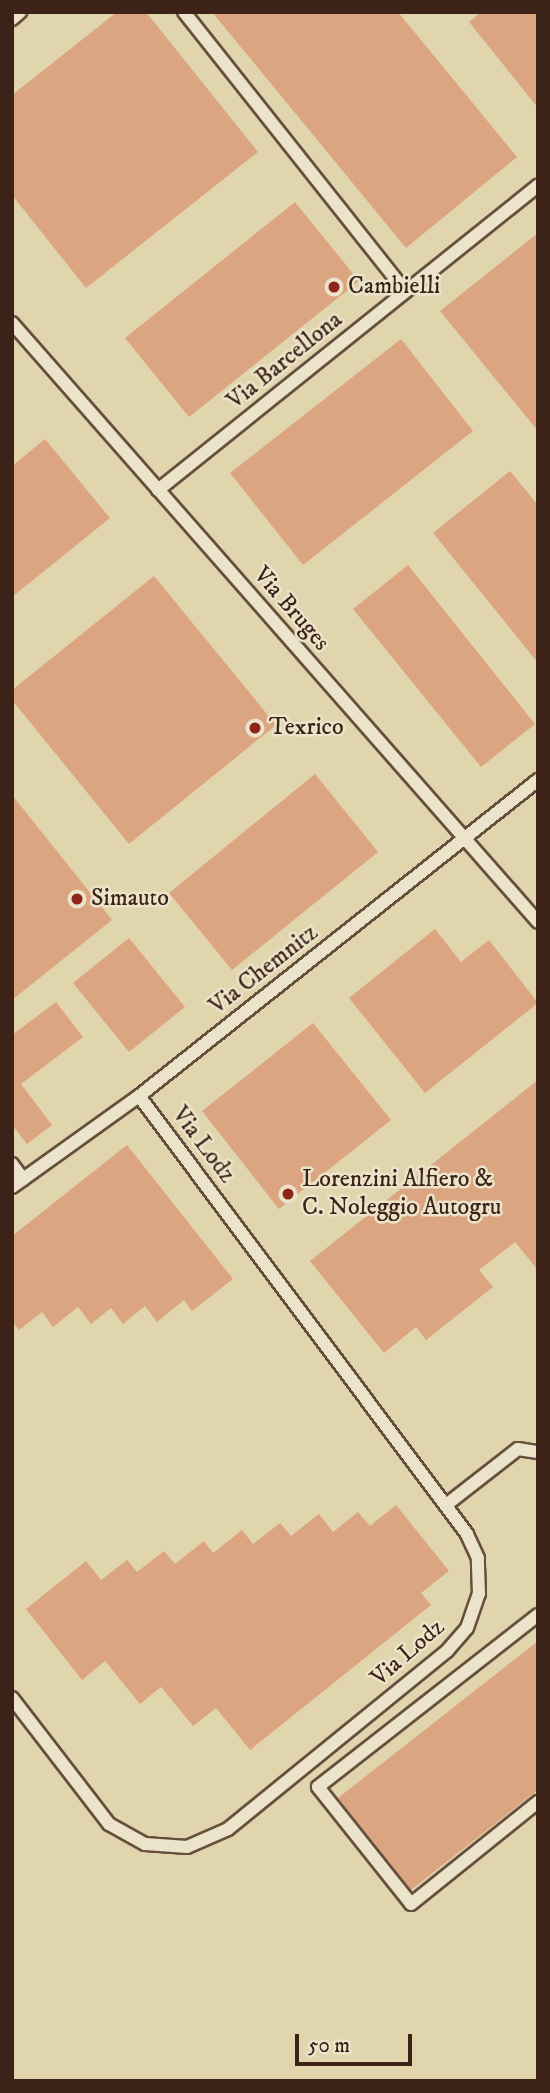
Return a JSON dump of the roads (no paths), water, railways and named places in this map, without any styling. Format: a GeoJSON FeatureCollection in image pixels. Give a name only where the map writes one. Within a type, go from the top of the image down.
{"type":"FeatureCollection","features":[{"type":"Feature","properties":{"kind":"street"},"geometry":{"type":"LineString","coordinates":[[12,19],[20,12]]}},
{"type":"Feature","properties":{"kind":"street"},"geometry":{"type":"LineString","coordinates":[[184,12],[405,291]]}},
{"type":"Feature","properties":{"kind":"street","name":"Via Barcellona"},"geometry":{"type":"LineString","coordinates":[[158,490],[538,186]]}},
{"type":"Feature","properties":{"kind":"street","name":"Via Bruges"},"geometry":{"type":"LineString","coordinates":[[12,323],[538,922]]}},
{"type":"Feature","properties":{"kind":"street","name":"Via Chemnitz"},"geometry":{"type":"LineString","coordinates":[[12,1188],[139,1096],[538,780]]}},
{"type":"Feature","properties":{"kind":"street","name":"Via Lodz"},"geometry":{"type":"LineString","coordinates":[[12,1698],[116,1829],[164,1847],[209,1840],[447,1651],[467,1629],[479,1594],[478,1558],[446,1505],[139,1096]]}},
{"type":"Feature","properties":{"kind":"street"},"geometry":{"type":"LineString","coordinates":[[12,1164],[23,1179]]}},
{"type":"Feature","properties":{"kind":"street"},"geometry":{"type":"LineString","coordinates":[[446,1505],[517,1449],[538,1451]]}},
{"type":"Feature","properties":{"kind":"street"},"geometry":{"type":"LineString","coordinates":[[538,1615],[318,1787],[411,1904],[538,1802]]}},
{"type":"Feature","properties":{"kind":"place","name":"Cambielli"},"geometry":{"type":"Point","coordinates":[334,287]}},
{"type":"Feature","properties":{"kind":"place","name":"Texrico"},"geometry":{"type":"Point","coordinates":[255,728]}},
{"type":"Feature","properties":{"kind":"place","name":"Simauto"},"geometry":{"type":"Point","coordinates":[77,899]}},
{"type":"Feature","properties":{"kind":"place","name":"Lorenzini Alfiero & C. Noleggio Autogru"},"geometry":{"type":"Point","coordinates":[288,1194]}}]}
